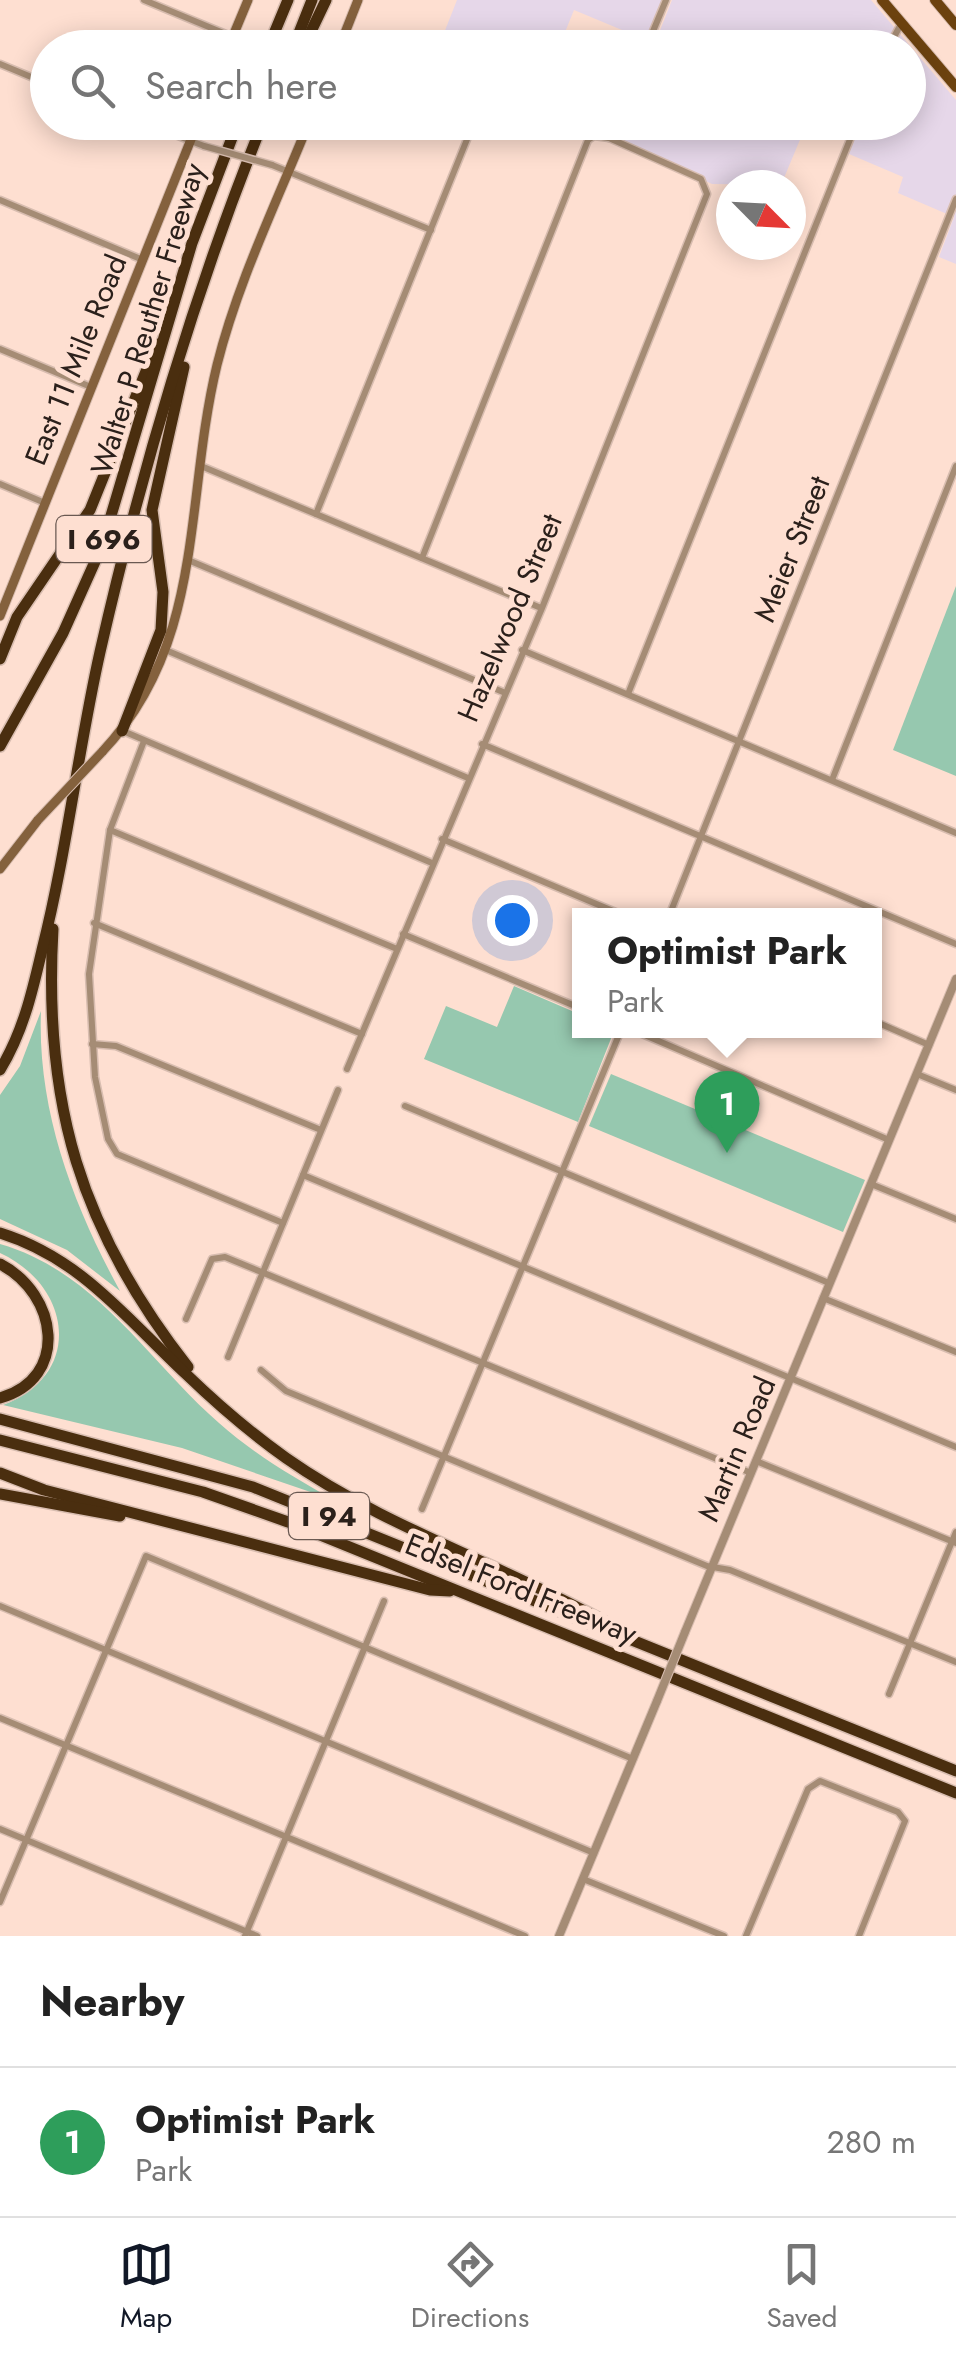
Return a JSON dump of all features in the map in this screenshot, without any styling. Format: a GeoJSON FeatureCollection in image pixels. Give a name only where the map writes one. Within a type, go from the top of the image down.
{"type":"FeatureCollection","features":[{"type":"Feature","properties":{"kind":"highway"},"geometry":{"type":"LineString","coordinates":[[300,30],[312,0]]}},
{"type":"Feature","properties":{"kind":"highway"},"geometry":{"type":"LineString","coordinates":[[311,30],[326,0]]}},
{"type":"Feature","properties":{"kind":"highway"},"geometry":{"type":"LineString","coordinates":[[275,30],[287,2]]}},
{"type":"Feature","properties":{"kind":"highway","name":"Walter P Reuther Freeway"},"geometry":{"type":"LineString","coordinates":[[0,746],[63,633],[102,546],[170,317],[232,140]]}},
{"type":"Feature","properties":{"kind":"highway","name":"Walter P Reuther Freeway"},"geometry":{"type":"LineString","coordinates":[[54,901],[100,653],[188,331],[256,140]]}},
{"type":"Feature","properties":{"kind":"highway"},"geometry":{"type":"LineString","coordinates":[[232,198],[262,140]]}},
{"type":"Feature","properties":{"kind":"highway"},"geometry":{"type":"LineString","coordinates":[[0,658],[17,616],[90,510],[145,367],[170,317]]}},
{"type":"Feature","properties":{"kind":"highway"},"geometry":{"type":"LineString","coordinates":[[122,731],[161,630],[163,592],[152,510],[179,398],[188,331]]}},
{"type":"Feature","properties":{"kind":"highway"},"geometry":{"type":"LineString","coordinates":[[0,1070],[24,1024],[54,901]]}},
{"type":"Feature","properties":{"kind":"highway"},"geometry":{"type":"LineString","coordinates":[[54,901],[52,1056],[84,1191],[152,1322],[232,1414]]}},
{"type":"Feature","properties":{"kind":"highway"},"geometry":{"type":"LineString","coordinates":[[0,1233],[52,1254],[100,1288],[232,1414],[319,1479],[648,1646]]}},
{"type":"Feature","properties":{"kind":"highway"},"geometry":{"type":"LineString","coordinates":[[0,1264],[36,1290],[48,1328],[46,1351],[34,1374],[0,1398]]}},
{"type":"Feature","properties":{"kind":"highway","name":"Edsel Ford Freeway"},"geometry":{"type":"LineString","coordinates":[[0,1419],[253,1486],[956,1771]]}},
{"type":"Feature","properties":{"kind":"highway","name":"Edsel Ford Freeway"},"geometry":{"type":"LineString","coordinates":[[0,1440],[253,1509],[956,1793]]}},
{"type":"Feature","properties":{"kind":"highway"},"geometry":{"type":"LineString","coordinates":[[0,1472],[44,1490],[430,1590],[462,1592]]}},
{"type":"Feature","properties":{"kind":"highway"},"geometry":{"type":"LineString","coordinates":[[0,1494],[218,1533]]}},
{"type":"Feature","properties":{"kind":"main road"},"geometry":{"type":"LineString","coordinates":[[236,30],[248,0]]}},
{"type":"Feature","properties":{"kind":"main road"},"geometry":{"type":"LineString","coordinates":[[346,30],[358,0]]}},
{"type":"Feature","properties":{"kind":"main road"},"geometry":{"type":"LineString","coordinates":[[882,0],[906,30]]}},
{"type":"Feature","properties":{"kind":"main road"},"geometry":{"type":"LineString","coordinates":[[934,0],[954,19]]}},
{"type":"Feature","properties":{"kind":"main road"},"geometry":{"type":"LineString","coordinates":[[926,53],[956,87]]}},
{"type":"Feature","properties":{"kind":"main road"},"geometry":{"type":"LineString","coordinates":[[0,869],[18,842],[122,731],[168,650],[188,560],[227,330],[302,140]]}},
{"type":"Feature","properties":{"kind":"main road","name":"East 11 Mile Road"},"geometry":{"type":"LineString","coordinates":[[0,616],[190,142]]}},
{"type":"Feature","properties":{"kind":"main road"},"geometry":{"type":"LineString","coordinates":[[4,843],[18,842]]}},
{"type":"Feature","properties":{"kind":"street"},"geometry":{"type":"LineString","coordinates":[[144,0],[206,30]]}},
{"type":"Feature","properties":{"kind":"street"},"geometry":{"type":"LineString","coordinates":[[654,30],[666,0]]}},
{"type":"Feature","properties":{"kind":"street"},"geometry":{"type":"LineString","coordinates":[[898,30],[901,24]]}},
{"type":"Feature","properties":{"kind":"street"},"geometry":{"type":"LineString","coordinates":[[0,64],[30,76]]}},
{"type":"Feature","properties":{"kind":"street"},"geometry":{"type":"LineString","coordinates":[[185,140],[290,170],[431,230]]}},
{"type":"Feature","properties":{"kind":"street"},"geometry":{"type":"LineString","coordinates":[[316,514],[467,140]]}},
{"type":"Feature","properties":{"kind":"street"},"geometry":{"type":"LineString","coordinates":[[422,558],[582,149],[590,140]]}},
{"type":"Feature","properties":{"kind":"street","name":"Hazelwood Street"},"geometry":{"type":"LineString","coordinates":[[347,1069],[503,692],[542,608],[707,194],[706,183],[612,140]]}},
{"type":"Feature","properties":{"kind":"street"},"geometry":{"type":"LineString","coordinates":[[628,694],[850,140]]}},
{"type":"Feature","properties":{"kind":"street","name":"Meier Street"},"geometry":{"type":"LineString","coordinates":[[672,908],[956,199]]}},
{"type":"Feature","properties":{"kind":"street"},"geometry":{"type":"LineString","coordinates":[[0,200],[143,260]]}},
{"type":"Feature","properties":{"kind":"street"},"geometry":{"type":"LineString","coordinates":[[0,349],[92,388]]}},
{"type":"Feature","properties":{"kind":"street"},"geometry":{"type":"LineString","coordinates":[[201,466],[542,608]]}},
{"type":"Feature","properties":{"kind":"street"},"geometry":{"type":"LineString","coordinates":[[832,780],[956,466]]}},
{"type":"Feature","properties":{"kind":"street"},"geometry":{"type":"LineString","coordinates":[[0,484],[45,502]]}},
{"type":"Feature","properties":{"kind":"street"},"geometry":{"type":"LineString","coordinates":[[188,560],[503,692]]}},
{"type":"Feature","properties":{"kind":"street"},"geometry":{"type":"LineString","coordinates":[[168,650],[468,778]]}},
{"type":"Feature","properties":{"kind":"street"},"geometry":{"type":"LineString","coordinates":[[522,650],[956,833]]}},
{"type":"Feature","properties":{"kind":"street"},"geometry":{"type":"LineString","coordinates":[[122,731],[432,863]]}},
{"type":"Feature","properties":{"kind":"street"},"geometry":{"type":"LineString","coordinates":[[144,741],[110,830],[94,923],[89,998],[92,1044],[101,1108],[113,1151],[283,1223]]}},
{"type":"Feature","properties":{"kind":"street"},"geometry":{"type":"LineString","coordinates":[[482,744],[872,908]]}},
{"type":"Feature","properties":{"kind":"street"},"geometry":{"type":"LineString","coordinates":[[110,830],[397,949]]}},
{"type":"Feature","properties":{"kind":"street"},"geometry":{"type":"LineString","coordinates":[[442,839],[606,908]]}},
{"type":"Feature","properties":{"kind":"street"},"geometry":{"type":"LineString","coordinates":[[882,912],[956,944]]}},
{"type":"Feature","properties":{"kind":"street"},"geometry":{"type":"LineString","coordinates":[[94,923],[362,1034]]}},
{"type":"Feature","properties":{"kind":"street"},"geometry":{"type":"LineString","coordinates":[[403,934],[572,1005]]}},
{"type":"Feature","properties":{"kind":"street","name":"Martin Road"},"geometry":{"type":"LineString","coordinates":[[559,1936],[956,979]]}},
{"type":"Feature","properties":{"kind":"street"},"geometry":{"type":"LineString","coordinates":[[882,1024],[929,1044]]}},
{"type":"Feature","properties":{"kind":"street"},"geometry":{"type":"LineString","coordinates":[[422,1509],[618,1038]]}},
{"type":"Feature","properties":{"kind":"street"},"geometry":{"type":"LineString","coordinates":[[652,1038],[889,1140]]}},
{"type":"Feature","properties":{"kind":"street"},"geometry":{"type":"LineString","coordinates":[[92,1044],[116,1046],[321,1130]]}},
{"type":"Feature","properties":{"kind":"street"},"geometry":{"type":"LineString","coordinates":[[917,1074],[956,1090]]}},
{"type":"Feature","properties":{"kind":"street"},"geometry":{"type":"LineString","coordinates":[[228,1357],[338,1090]]}},
{"type":"Feature","properties":{"kind":"street"},"geometry":{"type":"LineString","coordinates":[[405,1106],[830,1284]]}},
{"type":"Feature","properties":{"kind":"street"},"geometry":{"type":"LineString","coordinates":[[302,1175],[956,1446]]}},
{"type":"Feature","properties":{"kind":"street"},"geometry":{"type":"LineString","coordinates":[[871,1184],[956,1219]]}},
{"type":"Feature","properties":{"kind":"street"},"geometry":{"type":"LineString","coordinates":[[186,1319],[212,1259],[225,1257],[751,1473]]}},
{"type":"Feature","properties":{"kind":"street"},"geometry":{"type":"LineString","coordinates":[[823,1298],[956,1352]]}},
{"type":"Feature","properties":{"kind":"street"},"geometry":{"type":"LineString","coordinates":[[261,1370],[286,1391],[712,1567],[956,1662]]}},
{"type":"Feature","properties":{"kind":"street"},"geometry":{"type":"LineString","coordinates":[[756,1461],[954,1542]]}},
{"type":"Feature","properties":{"kind":"street"},"geometry":{"type":"LineString","coordinates":[[889,1694],[956,1532]]}},
{"type":"Feature","properties":{"kind":"street"},"geometry":{"type":"LineString","coordinates":[[0,1902],[146,1556],[633,1759]]}},
{"type":"Feature","properties":{"kind":"street"},"geometry":{"type":"LineString","coordinates":[[245,1934],[384,1601]]}},
{"type":"Feature","properties":{"kind":"street"},"geometry":{"type":"LineString","coordinates":[[0,1606],[594,1854]]}},
{"type":"Feature","properties":{"kind":"street"},"geometry":{"type":"LineString","coordinates":[[0,1718],[525,1936]]}},
{"type":"Feature","properties":{"kind":"street"},"geometry":{"type":"LineString","coordinates":[[746,1936],[808,1788],[816,1781],[904,1818],[904,1828],[859,1936]]}},
{"type":"Feature","properties":{"kind":"street"},"geometry":{"type":"LineString","coordinates":[[0,1829],[257,1936]]}},
{"type":"Feature","properties":{"kind":"street"},"geometry":{"type":"LineString","coordinates":[[583,1879],[724,1936]]}},
{"type":"Feature","properties":{"kind":"shaded area"},"geometry":{"type":"Polygon","coordinates":[[[457,0],[663,0],[650,30],[622,30],[574,10],[566,30],[445,30],[457,0]]]}},
{"type":"Feature","properties":{"kind":"shaded area"},"geometry":{"type":"Polygon","coordinates":[[[672,0],[871,0],[896,30],[660,30],[672,0]]]}},
{"type":"Feature","properties":{"kind":"shaded area"},"geometry":{"type":"Polygon","coordinates":[[[926,65],[956,100],[956,264],[939,257],[954,217],[898,193],[903,177],[849,154],[854,140],[926,140],[926,65]]]}},
{"type":"Feature","properties":{"kind":"shaded area"},"geometry":{"type":"Polygon","coordinates":[[[619,140],[800,140],[787,170],[716,170],[716,184],[619,140]]]}},
{"type":"Feature","properties":{"kind":"green space"},"geometry":{"type":"Polygon","coordinates":[[[956,586],[956,776],[893,750],[956,586]]]}},
{"type":"Feature","properties":{"kind":"green space"},"geometry":{"type":"Polygon","coordinates":[[[514,986],[572,1011],[572,1038],[611,1038],[578,1122],[424,1059],[446,1006],[497,1027],[514,986]]]}},
{"type":"Feature","properties":{"kind":"green space"},"geometry":{"type":"Polygon","coordinates":[[[41,1011],[45,1084],[61,1156],[87,1225],[120,1291],[67,1250],[0,1219],[0,1095],[20,1066],[41,1011]]]}},
{"type":"Feature","properties":{"kind":"green space"},"geometry":{"type":"Polygon","coordinates":[[[611,1074],[865,1180],[843,1232],[589,1126],[611,1074]]]}},
{"type":"Feature","properties":{"kind":"green space"},"geometry":{"type":"Polygon","coordinates":[[[0,1244],[34,1257],[93,1296],[232,1434],[334,1500],[182,1448],[3,1405],[29,1391],[47,1373],[57,1352],[59,1330],[54,1308],[42,1286],[24,1268],[0,1253],[0,1244]]]}},
{"type":"Feature","properties":{"kind":"place","name":"Optimist Park"},"geometry":{"type":"Point","coordinates":[727,1153]}}]}
